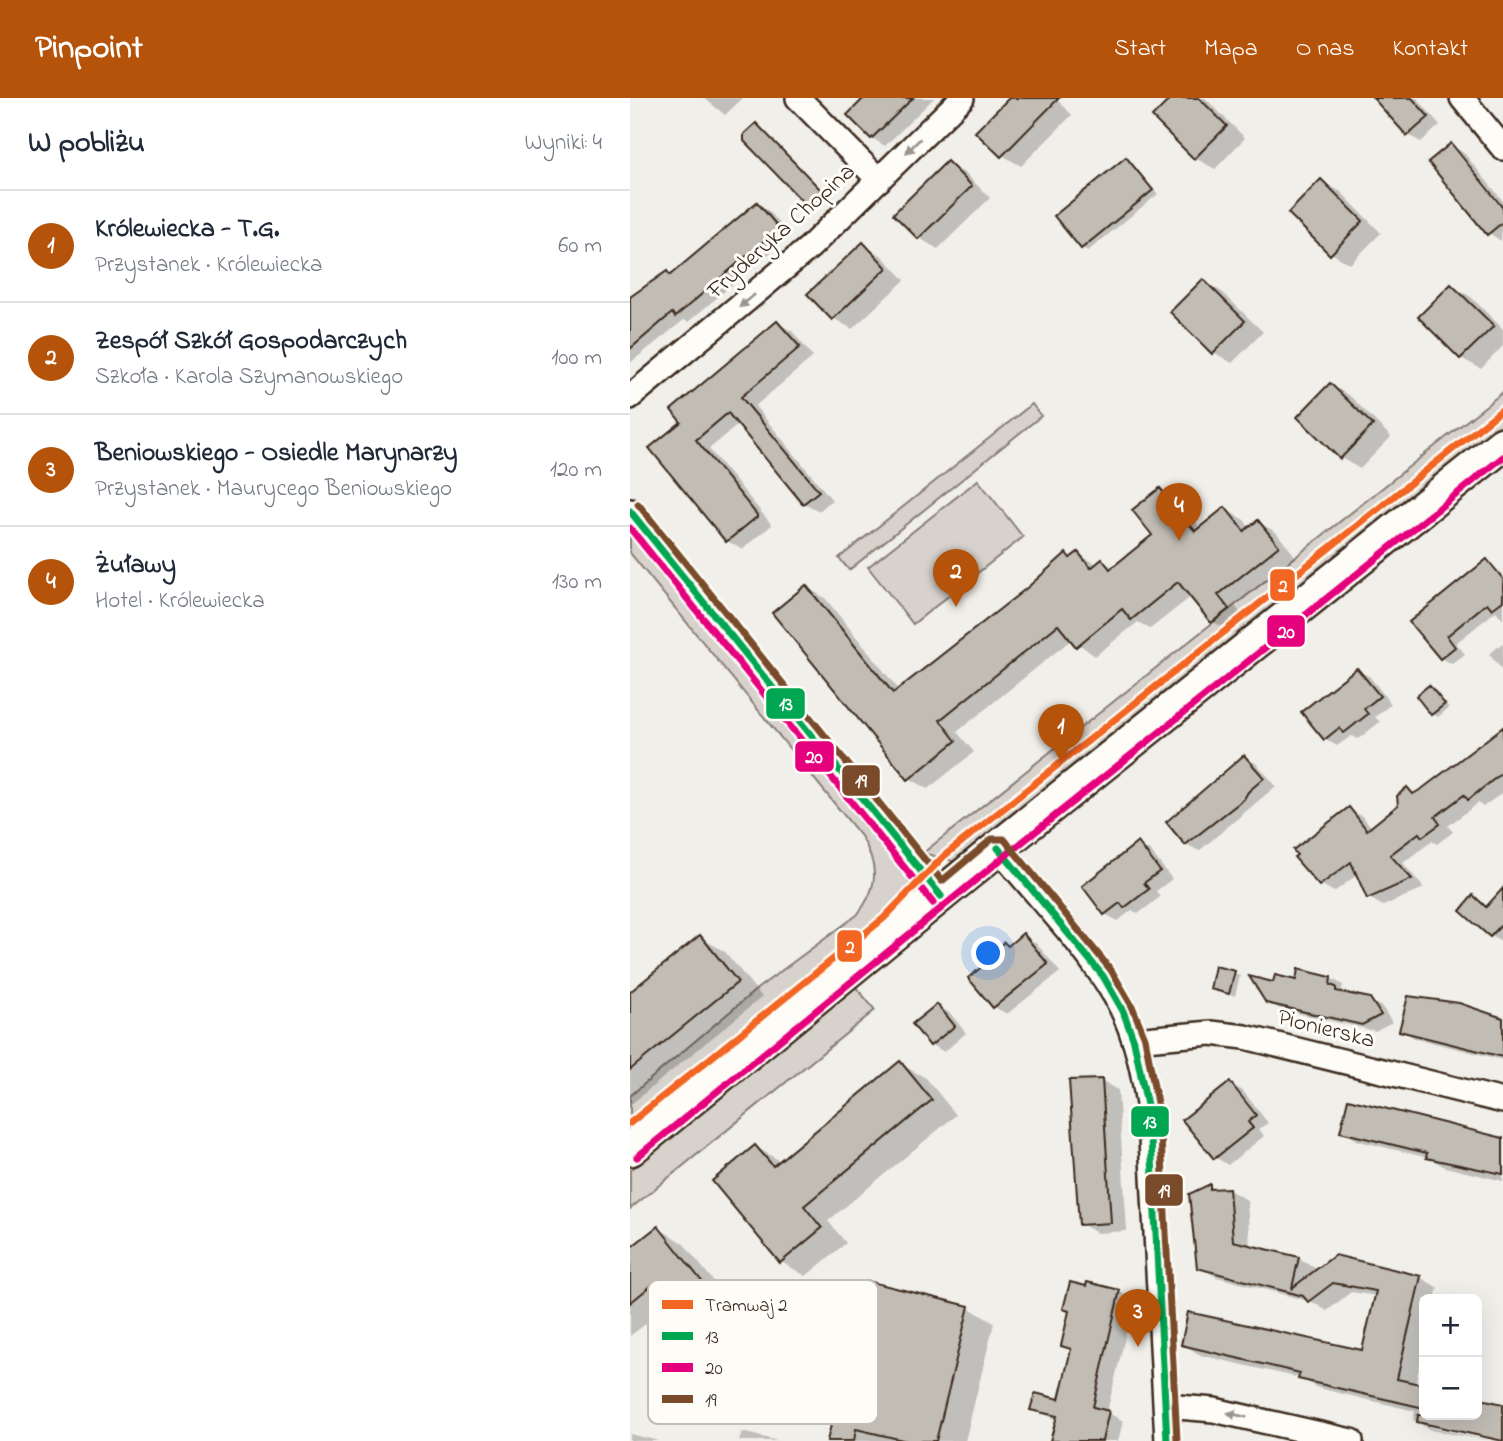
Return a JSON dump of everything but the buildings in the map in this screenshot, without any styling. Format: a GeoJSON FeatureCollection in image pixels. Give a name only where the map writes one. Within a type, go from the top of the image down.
{"type":"FeatureCollection","features":[{"type":"Feature","properties":{"kind":"main road"},"geometry":{"type":"LineString","coordinates":[[630,1149],[999,848],[1503,444]]}},
{"type":"Feature","properties":{"kind":"street"},"geometry":{"type":"LineString","coordinates":[[798,98],[879,180]]}},
{"type":"Feature","properties":{"kind":"street","name":"Fryderyka Chopina"},"geometry":{"type":"LineString","coordinates":[[630,397],[810,247],[962,98]]}},
{"type":"Feature","properties":{"kind":"street"},"geometry":{"type":"LineString","coordinates":[[1462,98],[1503,148]]}},
{"type":"Feature","properties":{"kind":"street"},"geometry":{"type":"LineString","coordinates":[[630,511],[941,896]]}},
{"type":"Feature","properties":{"kind":"street"},"geometry":{"type":"LineString","coordinates":[[999,848],[1101,975],[1116,998],[1134,1040],[1143,1071],[1150,1120],[1167,1441]]}},
{"type":"Feature","properties":{"kind":"street","name":"Pionierska"},"geometry":{"type":"LineString","coordinates":[[1134,1040],[1211,1033],[1245,1037],[1503,1101]]}},
{"type":"Feature","properties":{"kind":"street"},"geometry":{"type":"LineString","coordinates":[[1166,1406],[1214,1410],[1351,1441]]}},
{"type":"Feature","properties":{"kind":"shaded area"},"geometry":{"type":"Polygon","coordinates":[[[1503,392],[1503,428],[956,862],[923,853],[1503,392]]]}},
{"type":"Feature","properties":{"kind":"shaded area"},"geometry":{"type":"Polygon","coordinates":[[[1032,404],[1041,416],[849,570],[839,558],[1032,404]]]}},
{"type":"Feature","properties":{"kind":"shaded area"},"geometry":{"type":"Polygon","coordinates":[[[978,480],[1023,537],[913,624],[868,567],[978,480]]]}},
{"type":"Feature","properties":{"kind":"shaded area"},"geometry":{"type":"Polygon","coordinates":[[[630,527],[905,868],[911,888],[908,901],[630,1128],[630,1096],[758,988],[857,915],[873,886],[874,876],[871,857],[861,836],[630,553],[630,527]]]}},
{"type":"Feature","properties":{"kind":"shaded area"},"geometry":{"type":"Polygon","coordinates":[[[856,987],[875,1010],[630,1209],[630,1170],[856,987]]]}},
{"type":"Feature","properties":{"kind":"tram line","name":"2"},"geometry":{"type":"LineString","coordinates":[[630,1123],[884,918],[944,856],[1503,409]]}},
{"type":"Feature","properties":{"kind":"transit line","name":"20"},"geometry":{"type":"LineString","coordinates":[[637,1157],[1005,856],[1503,457]]}},
{"type":"Feature","properties":{"kind":"transit line","name":"19"},"geometry":{"type":"LineString","coordinates":[[638,504],[942,881],[992,839],[1004,839],[1111,970],[1132,1006],[1145,1038],[1160,1119],[1177,1440]]}},
{"type":"Feature","properties":{"kind":"transit line","name":"13"},"geometry":{"type":"LineString","coordinates":[[630,511],[941,896]]}},
{"type":"Feature","properties":{"kind":"transit line","name":"20"},"geometry":{"type":"LineString","coordinates":[[630,528],[933,903]]}},
{"type":"Feature","properties":{"kind":"transit line","name":"13"},"geometry":{"type":"LineString","coordinates":[[998,848],[1103,976],[1123,1011],[1134,1041],[1150,1120],[1167,1441]]}},
{"type":"Feature","properties":{"kind":"place","name":"Żuławy"},"geometry":{"type":"Point","coordinates":[1179,541]}},
{"type":"Feature","properties":{"kind":"place","name":"Zespół Szkół Gospodarczych"},"geometry":{"type":"Point","coordinates":[956,607]}},
{"type":"Feature","properties":{"kind":"place","name":"Królewiecka - T.G."},"geometry":{"type":"Point","coordinates":[1061,762]}},
{"type":"Feature","properties":{"kind":"place","name":"Beniowskiego - Osiedle Marynarzy"},"geometry":{"type":"Point","coordinates":[1138,1347]}}]}
